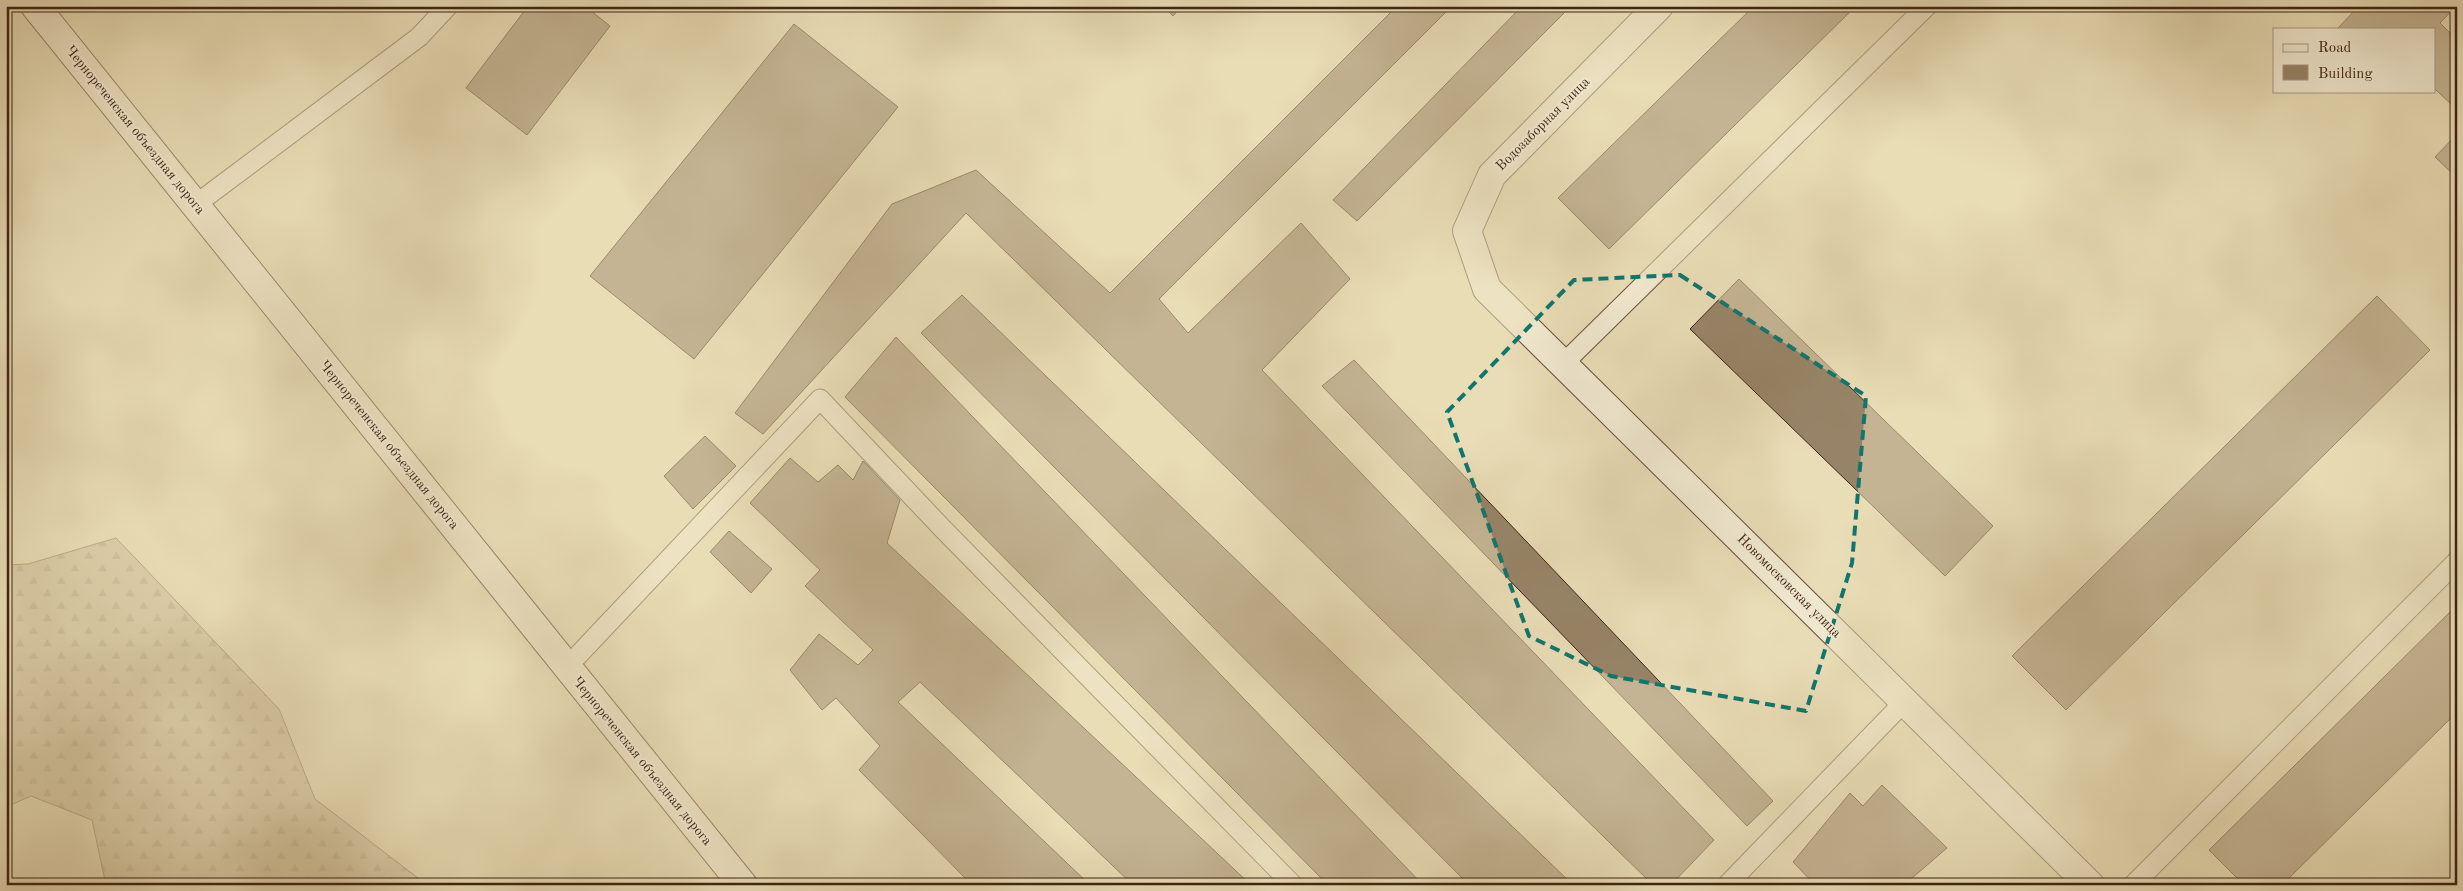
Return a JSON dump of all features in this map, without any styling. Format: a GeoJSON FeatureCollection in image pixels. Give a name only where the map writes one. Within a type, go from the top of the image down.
{"type":"FeatureCollection","features":[{"type":"Feature","properties":{"kind":"street","name":"Чернореченская объездная дорога"},"geometry":{"type":"LineString","coordinates":[[35,6],[742,885]]}},
{"type":"Feature","properties":{"kind":"street","name":"Водозаборная улица"},"geometry":{"type":"LineString","coordinates":[[1487,289],[1467,231],[1492,175],[1659,6]]}},
{"type":"Feature","properties":{"kind":"street","name":"Новомосковская улица"},"geometry":{"type":"LineString","coordinates":[[1487,289],[2090,885]]}},
{"type":"Feature","properties":{"kind":"lane"},"geometry":{"type":"LineString","coordinates":[[195,205],[419,37],[448,6]]}},
{"type":"Feature","properties":{"kind":"lane"},"geometry":{"type":"LineString","coordinates":[[1564,364],[1927,6]]}},
{"type":"Feature","properties":{"kind":"lane"},"geometry":{"type":"LineString","coordinates":[[566,668],[820,399],[942,528],[1292,885]]}},
{"type":"Feature","properties":{"kind":"lane"},"geometry":{"type":"LineString","coordinates":[[2132,885],[2457,561]]}},
{"type":"Feature","properties":{"kind":"lane"},"geometry":{"type":"LineString","coordinates":[[1728,885],[1905,701]]}},
{"type":"Feature","properties":{"kind":"highlighted area"},"geometry":{"type":"Polygon","coordinates":[[[1680,275],[1866,396],[1852,563],[1806,711],[1611,676],[1529,636],[1447,412],[1574,280],[1680,275]]]}},
{"type":"Feature","properties":{"kind":"green space"},"geometry":{"type":"Polygon","coordinates":[[[116,538],[279,709],[315,799],[427,885],[106,885],[92,820],[31,796],[6,807],[6,565],[28,564],[116,538]]]}},
{"type":"Feature","properties":{"kind":"building"},"geometry":{"type":"Polygon","coordinates":[[[528,6],[585,6],[610,26],[527,135],[466,88],[528,6]]]}},
{"type":"Feature","properties":{"kind":"building"},"geometry":{"type":"Polygon","coordinates":[[[1163,6],[1182,6],[1173,16],[1163,6]]]}},
{"type":"Feature","properties":{"kind":"building"},"geometry":{"type":"Polygon","coordinates":[[[1397,6],[1452,6],[1159,299],[1188,333],[1301,223],[1350,279],[1262,370],[1714,840],[1671,885],[1653,885],[966,213],[763,434],[735,413],[892,204],[976,170],[1110,293],[1397,6]]]}},
{"type":"Feature","properties":{"kind":"building"},"geometry":{"type":"Polygon","coordinates":[[[1522,6],[1571,6],[1357,221],[1333,200],[1522,6]]]}},
{"type":"Feature","properties":{"kind":"building"},"geometry":{"type":"Polygon","coordinates":[[[1754,6],[1856,6],[1609,249],[1558,198],[1754,6]]]}},
{"type":"Feature","properties":{"kind":"building"},"geometry":{"type":"Polygon","coordinates":[[[2359,6],[2456,6],[2440,23],[2457,40],[2457,110],[2436,90],[2436,28],[2338,28],[2359,6]]]}},
{"type":"Feature","properties":{"kind":"building"},"geometry":{"type":"Polygon","coordinates":[[[794,24],[898,107],[694,359],[590,276],[794,24]]]}},
{"type":"Feature","properties":{"kind":"building"},"geometry":{"type":"Polygon","coordinates":[[[2457,134],[2457,178],[2435,157],[2457,134]]]}},
{"type":"Feature","properties":{"kind":"building"},"geometry":{"type":"Polygon","coordinates":[[[1739,279],[1993,526],[1945,576],[1690,329],[1739,279]]]}},
{"type":"Feature","properties":{"kind":"building"},"geometry":{"type":"Polygon","coordinates":[[[962,295],[1573,885],[1469,885],[921,333],[962,295]]]}},
{"type":"Feature","properties":{"kind":"building"},"geometry":{"type":"Polygon","coordinates":[[[2377,296],[2430,350],[2066,710],[2012,656],[2377,296]]]}},
{"type":"Feature","properties":{"kind":"building"},"geometry":{"type":"Polygon","coordinates":[[[896,337],[1423,885],[1328,885],[845,397],[896,337]]]}},
{"type":"Feature","properties":{"kind":"building"},"geometry":{"type":"Polygon","coordinates":[[[1354,360],[1773,801],[1747,826],[1322,386],[1354,360]]]}},
{"type":"Feature","properties":{"kind":"building"},"geometry":{"type":"Polygon","coordinates":[[[705,436],[736,466],[693,509],[664,476],[705,436]]]}},
{"type":"Feature","properties":{"kind":"building"},"geometry":{"type":"Polygon","coordinates":[[[790,458],[818,482],[838,465],[853,480],[863,461],[900,500],[887,543],[1251,885],[1133,885],[920,682],[898,702],[1090,885],[972,885],[859,770],[880,746],[836,698],[822,710],[790,670],[819,634],[858,665],[873,650],[805,586],[820,570],[750,503],[790,458]]]}},
{"type":"Feature","properties":{"kind":"building"},"geometry":{"type":"Polygon","coordinates":[[[729,531],[772,569],[751,593],[710,552],[729,531]]]}},
{"type":"Feature","properties":{"kind":"building"},"geometry":{"type":"Polygon","coordinates":[[[2457,605],[2457,712],[2282,885],[2244,885],[2209,850],[2457,605]]]}},
{"type":"Feature","properties":{"kind":"building"},"geometry":{"type":"Polygon","coordinates":[[[1882,785],[1947,848],[1904,885],[1815,885],[1793,862],[1850,793],[1863,806],[1882,785]]]}}]}
